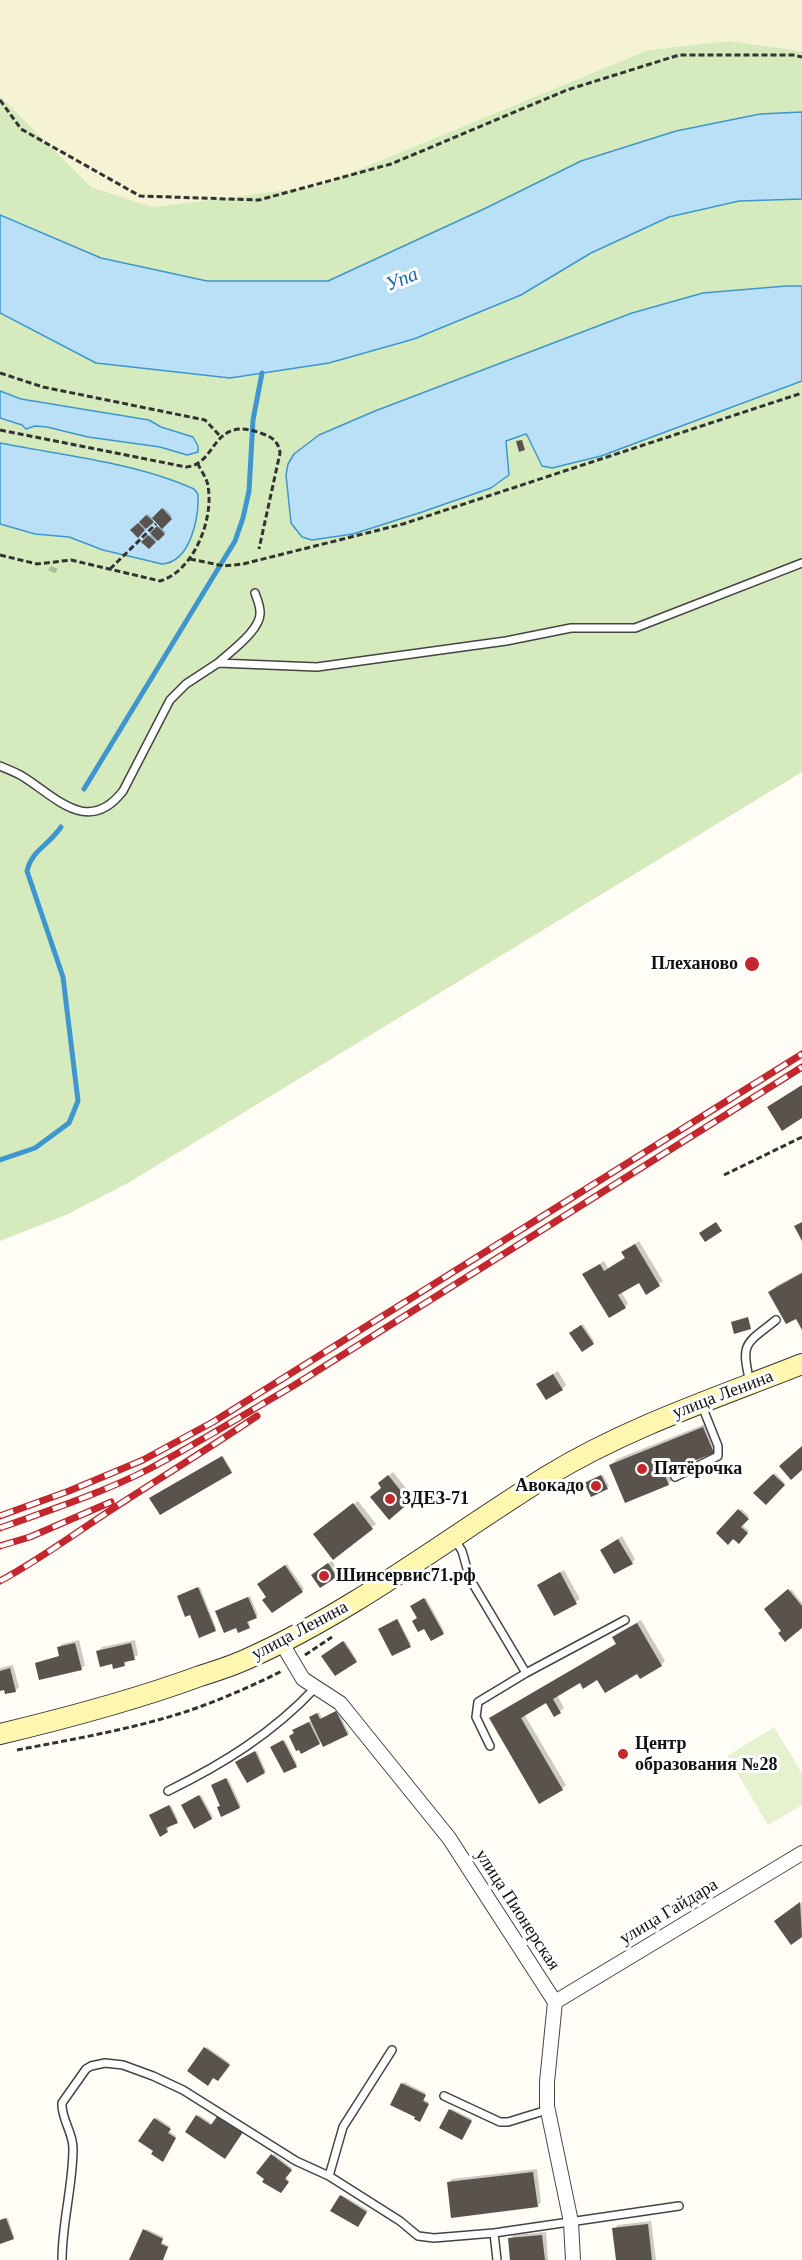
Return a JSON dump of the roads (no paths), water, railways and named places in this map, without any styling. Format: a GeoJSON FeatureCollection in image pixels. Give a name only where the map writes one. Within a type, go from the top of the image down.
{"type":"FeatureCollection","features":[{"type":"Feature","properties":{"kind":"main road","name":"улица Ленина"},"geometry":{"type":"LineString","coordinates":[[0,1734],[95,1710],[172,1687],[246,1660],[360,1598],[550,1475],[591,1452],[667,1417],[802,1364]]}},
{"type":"Feature","properties":{"kind":"street","name":"улица Пионерская"},"geometry":{"type":"LineString","coordinates":[[281,1642],[297,1672],[315,1688],[340,1703],[449,1838],[555,2002]]}},
{"type":"Feature","properties":{"kind":"street","name":"улица Гайдара"},"geometry":{"type":"LineString","coordinates":[[555,2002],[802,1853]]}},
{"type":"Feature","properties":{"kind":"street"},"geometry":{"type":"LineString","coordinates":[[555,2002],[547,2082],[547,2110],[571,2222],[573,2260]]}},
{"type":"Feature","properties":{"kind":"lane"},"geometry":{"type":"LineString","coordinates":[[218,663],[317,667],[506,641],[571,628],[635,628],[802,563]]}},
{"type":"Feature","properties":{"kind":"lane"},"geometry":{"type":"LineString","coordinates":[[0,766],[20,775],[78,811],[100,811],[113,803],[123,791],[170,700],[186,684],[218,663],[243,641],[257,624],[261,614],[255,593]]}},
{"type":"Feature","properties":{"kind":"lane"},"geometry":{"type":"LineString","coordinates":[[751,1384],[744,1358],[748,1342],[776,1320]]}},
{"type":"Feature","properties":{"kind":"lane"},"geometry":{"type":"LineString","coordinates":[[675,1477],[718,1456],[718,1446],[702,1403]]}},
{"type":"Feature","properties":{"kind":"lane"},"geometry":{"type":"LineString","coordinates":[[453,1537],[462,1551],[470,1579],[526,1673]]}},
{"type":"Feature","properties":{"kind":"lane"},"geometry":{"type":"LineString","coordinates":[[490,1746],[476,1717],[478,1702],[526,1673],[625,1620]]}},
{"type":"Feature","properties":{"kind":"lane"},"geometry":{"type":"LineString","coordinates":[[168,1791],[205,1772],[261,1737],[291,1713],[315,1688]]}},
{"type":"Feature","properties":{"kind":"lane"},"geometry":{"type":"LineString","coordinates":[[329,2176],[343,2127],[392,2050]]}},
{"type":"Feature","properties":{"kind":"lane"},"geometry":{"type":"LineString","coordinates":[[62,2260],[73,2147],[71,2133],[63,2116],[62,2103],[86,2069],[96,2064],[123,2065],[183,2090],[296,2162],[329,2176],[400,2221],[418,2236],[434,2238],[494,2233],[679,2206]]}},
{"type":"Feature","properties":{"kind":"lane"},"geometry":{"type":"LineString","coordinates":[[444,2096],[500,2122],[508,2122],[547,2110]]}},
{"type":"Feature","properties":{"kind":"lane"},"geometry":{"type":"LineString","coordinates":[[494,2233],[497,2260]]}},
{"type":"Feature","properties":{"kind":"water","name":"Упа"},"geometry":{"type":"Polygon","coordinates":[[[802,112],[802,199],[739,201],[669,217],[591,253],[521,295],[414,339],[329,363],[230,378],[96,363],[0,313],[0,215],[101,258],[207,281],[328,281],[581,161],[676,131],[760,114],[802,112]]]}},
{"type":"Feature","properties":{"kind":"water"},"geometry":{"type":"Polygon","coordinates":[[[802,286],[802,381],[601,456],[552,468],[542,466],[526,434],[506,441],[509,475],[491,488],[353,534],[312,540],[302,537],[291,523],[286,475],[288,464],[294,454],[319,435],[375,411],[632,313],[703,293],[802,286]]]}},
{"type":"Feature","properties":{"kind":"water"},"geometry":{"type":"Polygon","coordinates":[[[0,391],[21,399],[149,420],[161,427],[193,437],[198,446],[198,452],[187,455],[160,447],[88,437],[47,427],[35,426],[26,429],[22,425],[0,418],[0,391]]]}},
{"type":"Feature","properties":{"kind":"water"},"geometry":{"type":"Polygon","coordinates":[[[0,443],[124,466],[194,489],[198,494],[197,514],[195,526],[186,547],[172,561],[162,564],[103,550],[69,537],[35,534],[0,524],[0,443]]]}},
{"type":"Feature","properties":{"kind":"waterway"},"geometry":{"type":"LineString","coordinates":[[84,789],[235,541],[249,491],[253,420],[262,373]]}},
{"type":"Feature","properties":{"kind":"waterway"},"geometry":{"type":"LineString","coordinates":[[0,1160],[35,1148],[69,1123],[78,1101],[63,977],[27,871],[33,858],[61,827]]}},
{"type":"Feature","properties":{"kind":"railway"},"geometry":{"type":"LineString","coordinates":[[0,1516],[69,1491],[143,1460],[213,1422],[802,1054]]}},
{"type":"Feature","properties":{"kind":"railway"},"geometry":{"type":"LineString","coordinates":[[0,1528],[113,1486],[203,1439],[293,1386],[802,1067]]}},
{"type":"Feature","properties":{"kind":"railway"},"geometry":{"type":"LineString","coordinates":[[0,1581],[257,1416]]}},
{"type":"Feature","properties":{"kind":"railway"},"geometry":{"type":"LineString","coordinates":[[0,1546],[30,1537],[111,1502]]}},
{"type":"Feature","properties":{"kind":"place","name":"Плеханово"},"geometry":{"type":"Point","coordinates":[752,964]}},
{"type":"Feature","properties":{"kind":"place","name":"Пятёрочка"},"geometry":{"type":"Point","coordinates":[642,1469]}},
{"type":"Feature","properties":{"kind":"place","name":"Авокадо"},"geometry":{"type":"Point","coordinates":[596,1486]}},
{"type":"Feature","properties":{"kind":"place","name":"3ДЕЗ-71"},"geometry":{"type":"Point","coordinates":[390,1499]}},
{"type":"Feature","properties":{"kind":"place","name":"Шинсервис71.рф"},"geometry":{"type":"Point","coordinates":[324,1576]}},
{"type":"Feature","properties":{"kind":"place","name":"Центр образования №28"},"geometry":{"type":"Point","coordinates":[623,1754]}}]}
